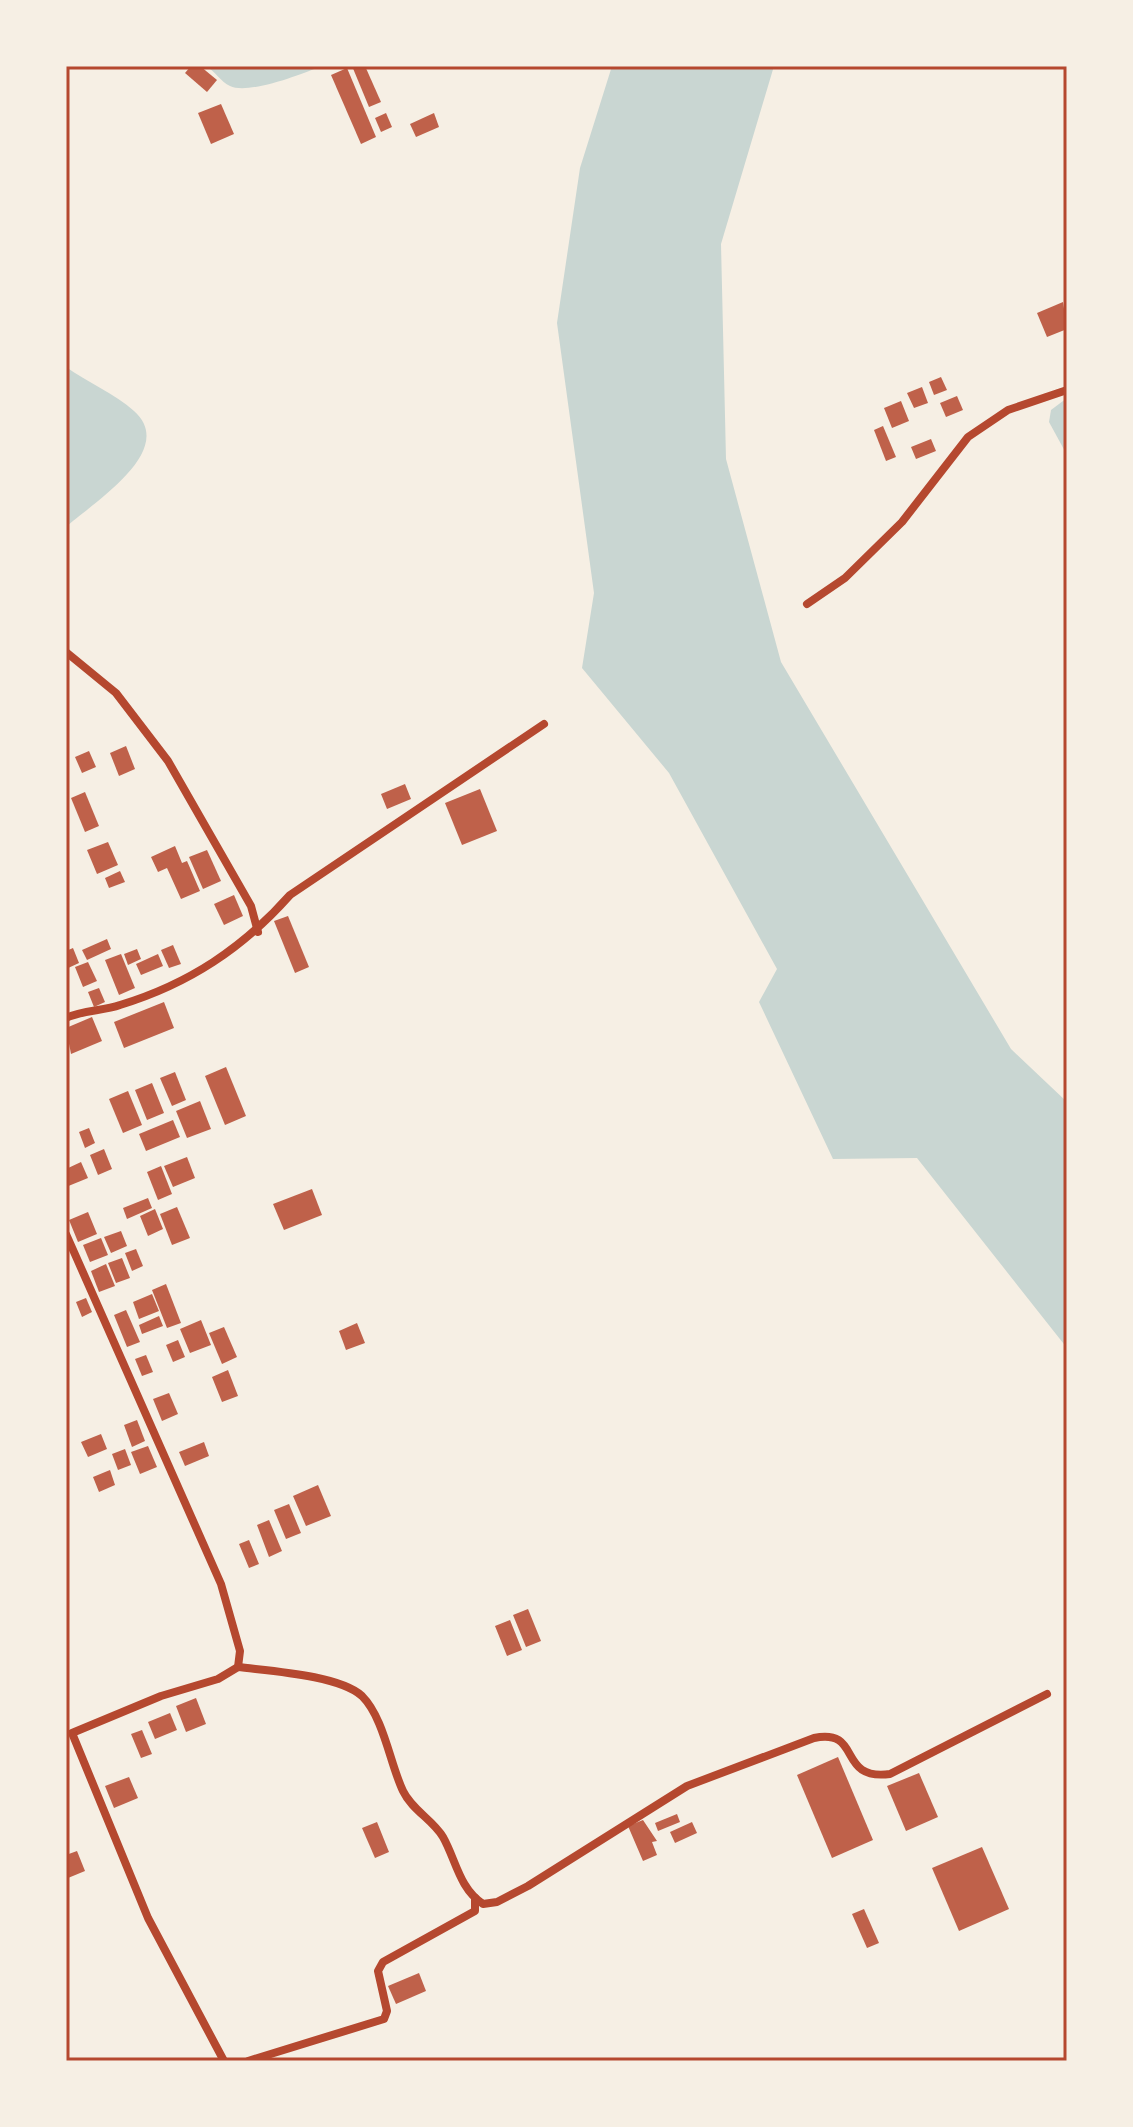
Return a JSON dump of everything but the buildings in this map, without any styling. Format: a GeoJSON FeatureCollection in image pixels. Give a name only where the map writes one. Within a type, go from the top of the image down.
{"type":"FeatureCollection","features":[{"type":"Feature","properties":{"kind":"street"},"geometry":{"type":"LineString","coordinates":[[807,604],[845,578],[902,522],[968,437],[1008,410],[1067,390]]}},
{"type":"Feature","properties":{"kind":"street"},"geometry":{"type":"LineString","coordinates":[[66,652],[116,693],[168,761],[251,906],[258,932]]}},
{"type":"Feature","properties":{"kind":"street"},"geometry":{"type":"LineString","coordinates":[[66,1018],[120,1005],[216,962],[258,932],[290,895],[544,724]]}},
{"type":"Feature","properties":{"kind":"street"},"geometry":{"type":"LineString","coordinates":[[66,1234],[221,1584],[240,1651],[238,1667]]}},
{"type":"Feature","properties":{"kind":"street"},"geometry":{"type":"LineString","coordinates":[[224,2061],[148,1918],[72,1733],[161,1696],[218,1679],[238,1667],[330,1681],[361,1696],[386,1740],[404,1792],[418,1813],[442,1835],[458,1873],[475,1898],[483,1904],[497,1902],[687,1786],[814,1738],[828,1735],[840,1740],[861,1770],[871,1776],[890,1774],[1047,1694]]}},
{"type":"Feature","properties":{"kind":"street"},"geometry":{"type":"LineString","coordinates":[[248,2061],[384,2019],[387,2011],[378,1971],[383,1962],[440,1934],[475,1911],[475,1898]]}},
{"type":"Feature","properties":{"kind":"shaded area"},"geometry":{"type":"Polygon","coordinates":[[[206,66],[321,66],[276,82],[238,88],[227,84],[206,66]]]}},
{"type":"Feature","properties":{"kind":"shaded area"},"geometry":{"type":"Polygon","coordinates":[[[612,66],[774,66],[721,244],[726,459],[781,662],[1011,1049],[1067,1102],[1067,1348],[917,1158],[833,1159],[759,1002],[777,969],[669,773],[582,668],[594,593],[557,323],[580,168],[612,66]]]}},
{"type":"Feature","properties":{"kind":"shaded area"},"geometry":{"type":"Polygon","coordinates":[[[66,367],[134,411],[145,426],[146,442],[127,474],[66,527],[66,367]]]}},
{"type":"Feature","properties":{"kind":"shaded area"},"geometry":{"type":"Polygon","coordinates":[[[1067,398],[1067,455],[1049,422],[1051,410],[1067,398]]]}}]}
